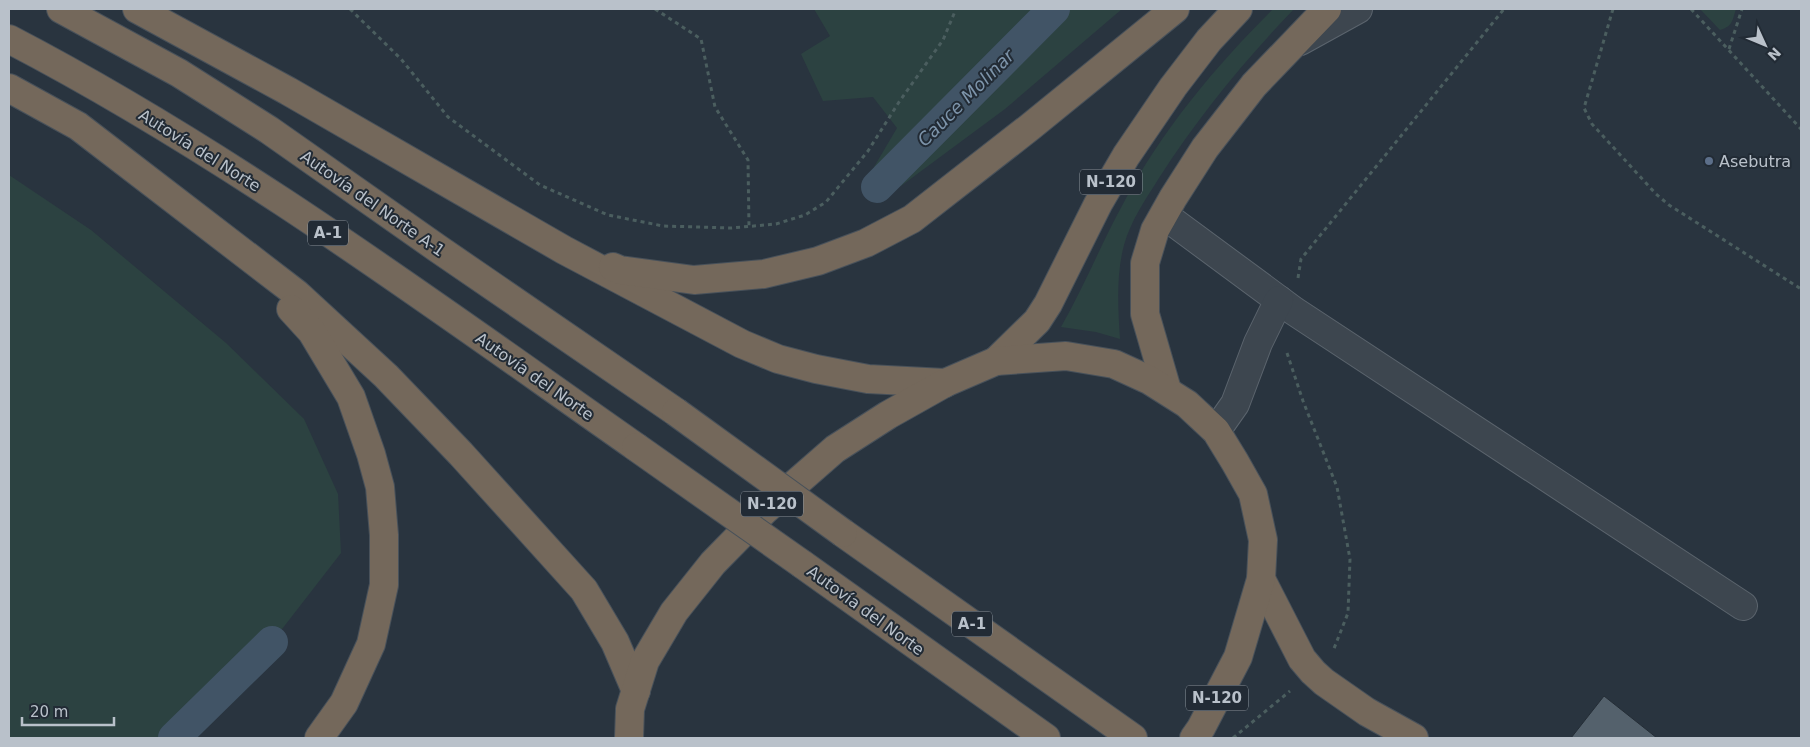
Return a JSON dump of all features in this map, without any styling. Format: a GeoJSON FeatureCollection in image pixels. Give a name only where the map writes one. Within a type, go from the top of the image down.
{"type":"FeatureCollection","features":[{"type":"Feature","properties":{"kind":"highway","name":"Autovía del Norte A-1"},"geometry":{"type":"LineString","coordinates":[[61,9],[179,73],[269,130],[676,412],[843,533],[1133,738]]}},
{"type":"Feature","properties":{"kind":"highway"},"geometry":{"type":"LineString","coordinates":[[137,9],[288,91],[564,250],[715,331],[778,359],[816,369],[868,379],[945,382]]}},
{"type":"Feature","properties":{"kind":"highway"},"geometry":{"type":"LineString","coordinates":[[564,250],[620,270],[694,280],[764,274],[818,261],[866,243],[912,219],[1176,9]]}},
{"type":"Feature","properties":{"kind":"highway","name":"N-120"},"geometry":{"type":"LineString","coordinates":[[996,361],[1037,321],[1048,304],[1098,204],[1126,156],[1173,88],[1210,40],[1238,9]]}},
{"type":"Feature","properties":{"kind":"highway"},"geometry":{"type":"LineString","coordinates":[[1167,390],[1145,314],[1145,263],[1155,230],[1206,148],[1254,85],[1327,9]]}},
{"type":"Feature","properties":{"kind":"highway","name":"Autovía del Norte"},"geometry":{"type":"LineString","coordinates":[[9,38],[198,146],[414,291],[1046,738]]}},
{"type":"Feature","properties":{"kind":"highway"},"geometry":{"type":"LineString","coordinates":[[9,88],[78,126],[298,294],[386,376],[461,454],[584,590],[615,642],[636,690]]}},
{"type":"Feature","properties":{"kind":"highway"},"geometry":{"type":"LineString","coordinates":[[243,252],[283,302],[312,332],[351,396],[380,487],[384,535],[384,585],[371,644],[344,703],[319,738]]}},
{"type":"Feature","properties":{"kind":"highway","name":"N-120"},"geometry":{"type":"LineString","coordinates":[[626,736],[630,710],[645,661],[674,612],[713,563],[764,511],[835,450],[888,415],[945,382],[996,361],[1066,356],[1114,364],[1150,380],[1187,404],[1216,431],[1236,462],[1253,494],[1263,540],[1261,579],[1238,657],[1202,728],[1194,738]]}},
{"type":"Feature","properties":{"kind":"highway"},"geometry":{"type":"LineString","coordinates":[[1261,579],[1302,659],[1313,672],[1366,712],[1414,738]]}},
{"type":"Feature","properties":{"kind":"street"},"geometry":{"type":"LineString","coordinates":[[1292,45],[1358,9]]}},
{"type":"Feature","properties":{"kind":"street"},"geometry":{"type":"LineString","coordinates":[[1164,215],[1279,300],[1743,606]]}},
{"type":"Feature","properties":{"kind":"street"},"geometry":{"type":"LineString","coordinates":[[1216,431],[1235,404],[1258,343],[1279,300]]}},
{"type":"Feature","properties":{"kind":"path"},"geometry":{"type":"LineString","coordinates":[[350,9],[401,58],[448,116],[540,185],[608,215],[663,226],[731,228],[776,224],[805,215],[826,202],[868,152],[899,102],[943,40],[956,9]]}},
{"type":"Feature","properties":{"kind":"path"},"geometry":{"type":"LineString","coordinates":[[655,9],[701,40],[715,107],[748,160],[749,227]]}},
{"type":"Feature","properties":{"kind":"path"},"geometry":{"type":"LineString","coordinates":[[1613,9],[1584,108],[1592,124],[1656,194],[1669,205],[1801,289]]}},
{"type":"Feature","properties":{"kind":"path"},"geometry":{"type":"LineString","coordinates":[[1691,9],[1801,129]]}},
{"type":"Feature","properties":{"kind":"path"},"geometry":{"type":"LineString","coordinates":[[1729,49],[1742,9]]}},
{"type":"Feature","properties":{"kind":"green space"},"geometry":{"type":"Polygon","coordinates":[[[814,9],[1122,9],[1005,109],[901,186],[874,167],[897,128],[873,97],[823,101],[801,54],[830,36],[814,9]]]}},
{"type":"Feature","properties":{"kind":"green space"},"geometry":{"type":"Polygon","coordinates":[[[1273,9],[1294,9],[1257,49],[1206,111],[1159,178],[1131,227],[1121,256],[1118,304],[1120,339],[1096,332],[1061,327],[1115,219],[1154,151],[1210,77],[1273,9]]]}},
{"type":"Feature","properties":{"kind":"green space"},"geometry":{"type":"Polygon","coordinates":[[[1700,9],[1736,9],[1730,25],[1720,30],[1700,9]]]}},
{"type":"Feature","properties":{"kind":"green space"},"geometry":{"type":"Polygon","coordinates":[[[9,175],[91,230],[226,343],[304,419],[338,494],[341,553],[272,642],[174,738],[9,738],[9,175]]]}},
{"type":"Feature","properties":{"kind":"building"},"geometry":{"type":"Polygon","coordinates":[[[1604,696],[1657,738],[1571,738],[1604,696]]]}},
{"type":"Feature","properties":{"kind":"waterway","name":"Cauce Molinar"},"geometry":{"type":"LineString","coordinates":[[877,187],[1054,9]]}},
{"type":"Feature","properties":{"kind":"waterway","name":"Cauce Molinar"},"geometry":{"type":"LineString","coordinates":[[174,738],[272,642]]}},
{"type":"Feature","properties":{"kind":"place","name":"Asebutra"},"geometry":{"type":"Point","coordinates":[1709,161]}}]}
